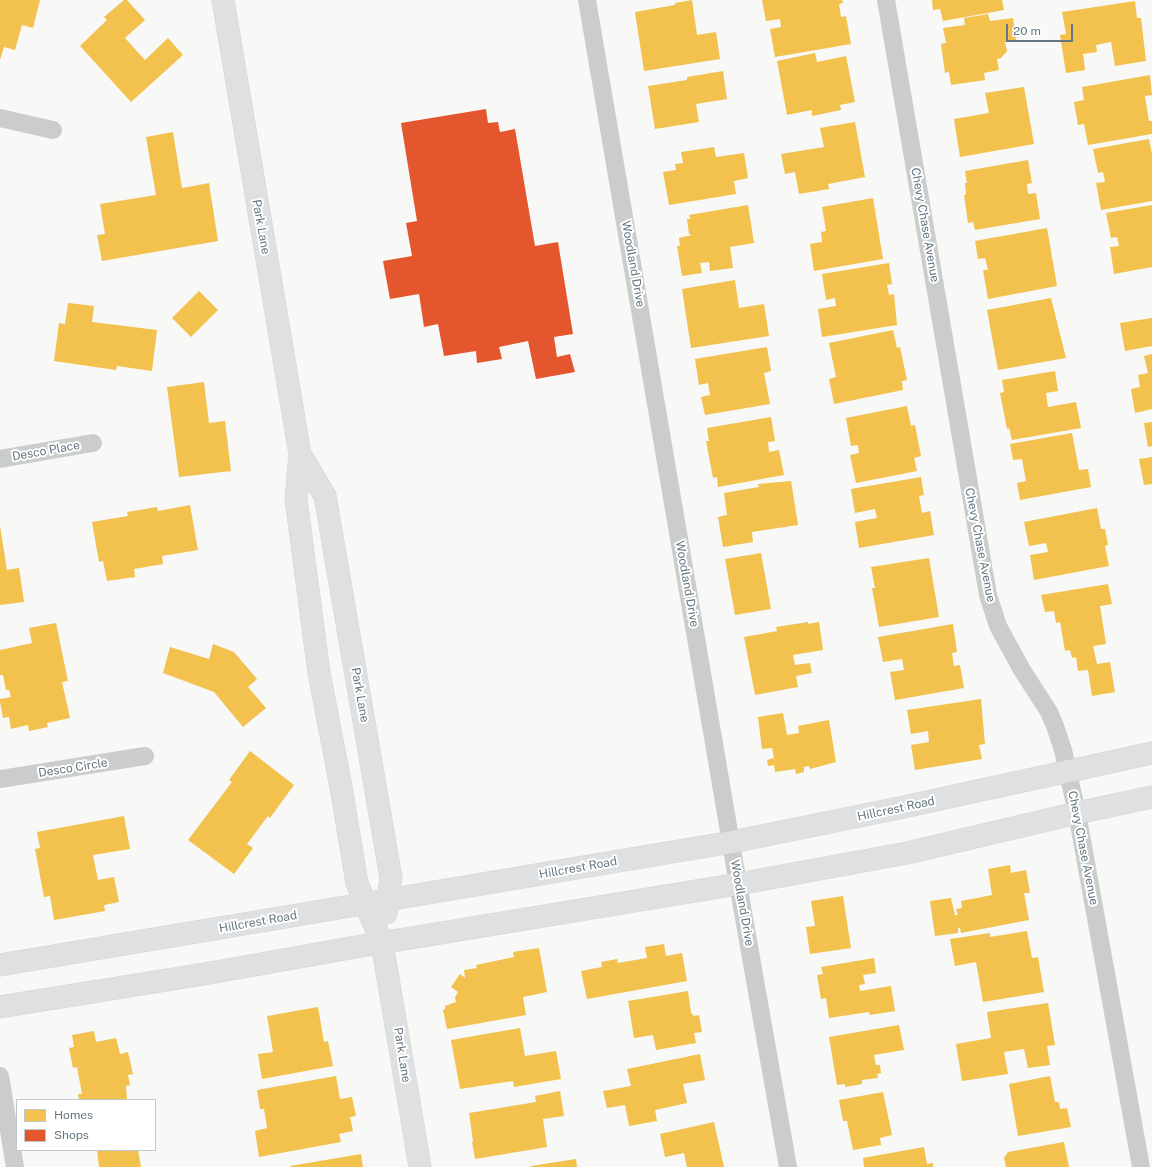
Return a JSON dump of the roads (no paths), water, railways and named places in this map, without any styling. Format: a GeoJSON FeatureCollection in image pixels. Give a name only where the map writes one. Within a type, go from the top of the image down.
{"type":"FeatureCollection","features":[{"type":"Feature","properties":{"kind":"main road","name":"Park Lane"},"geometry":{"type":"LineString","coordinates":[[223,0],[300,454],[296,499],[318,672],[341,787],[357,883],[382,943],[420,1167]]}},
{"type":"Feature","properties":{"kind":"main road","name":"Park Lane"},"geometry":{"type":"LineString","coordinates":[[300,454],[325,496],[391,878],[382,943]]}},
{"type":"Feature","properties":{"kind":"main road","name":"Hillcrest Road"},"geometry":{"type":"LineString","coordinates":[[0,965],[732,842],[899,808],[1152,752]]}},
{"type":"Feature","properties":{"kind":"main road"},"geometry":{"type":"LineString","coordinates":[[0,1007],[738,884],[907,853],[1077,812],[1152,797]]}},
{"type":"Feature","properties":{"kind":"street","name":"Woodland Drive"},"geometry":{"type":"LineString","coordinates":[[586,0],[788,1167]]}},
{"type":"Feature","properties":{"kind":"street","name":"Chevy Chase Avenue"},"geometry":{"type":"LineString","coordinates":[[886,0],[988,595],[998,626],[1022,670],[1048,712],[1055,726],[1063,750],[1077,812],[1141,1167]]}},
{"type":"Feature","properties":{"kind":"street"},"geometry":{"type":"LineString","coordinates":[[0,118],[53,130]]}},
{"type":"Feature","properties":{"kind":"street","name":"Desco Place"},"geometry":{"type":"LineString","coordinates":[[0,459],[93,443]]}},
{"type":"Feature","properties":{"kind":"street","name":"Desco Circle"},"geometry":{"type":"LineString","coordinates":[[0,779],[145,756]]}},
{"type":"Feature","properties":{"kind":"street"},"geometry":{"type":"LineString","coordinates":[[0,1076],[15,1167]]}}]}
